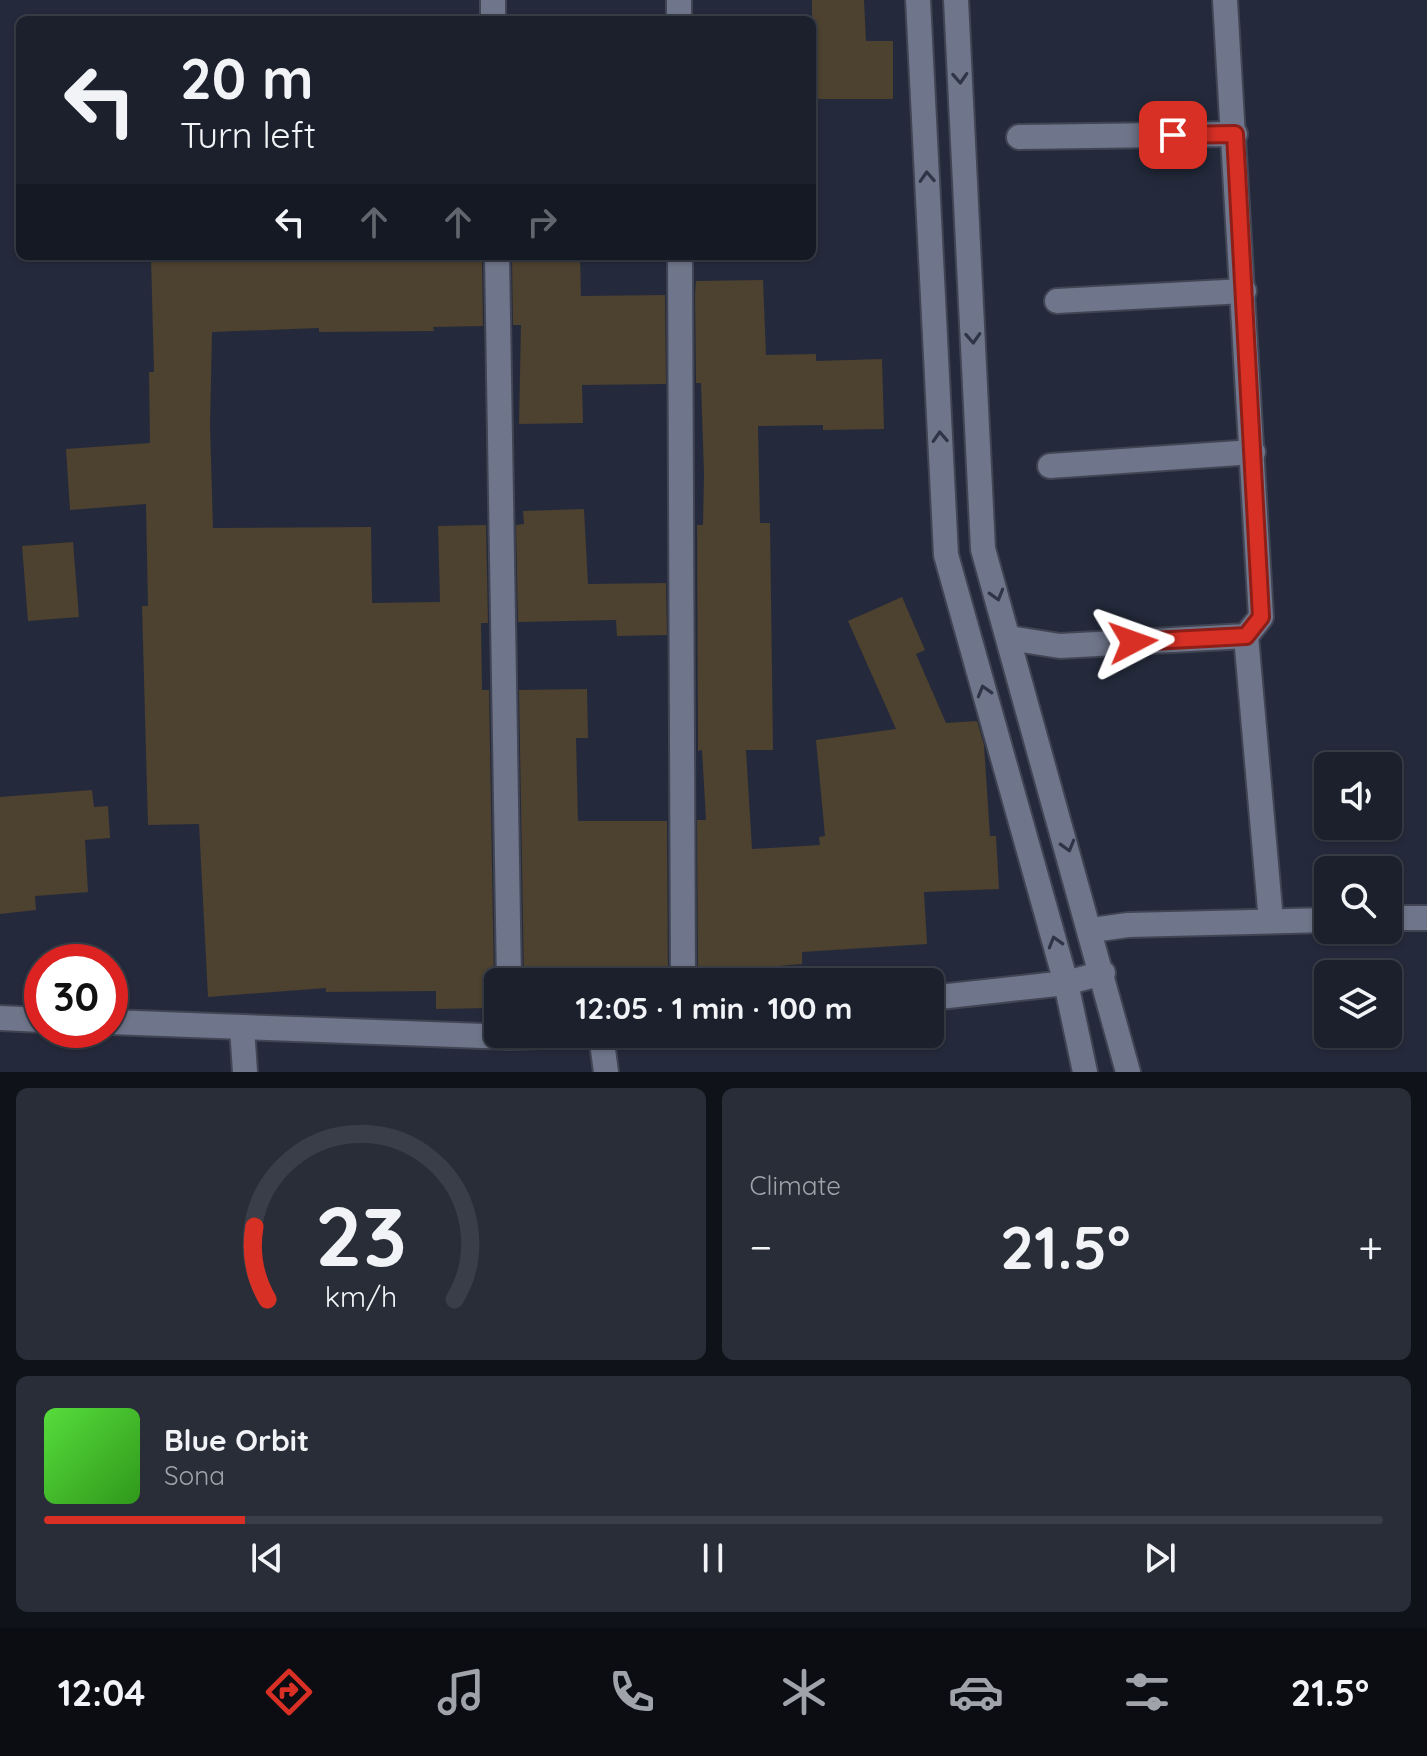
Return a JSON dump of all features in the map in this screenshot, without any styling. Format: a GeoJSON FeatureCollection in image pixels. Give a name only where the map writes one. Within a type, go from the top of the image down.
{"type":"FeatureCollection","features":[{"type":"Feature","properties":{"kind":"street"},"geometry":{"type":"LineString","coordinates":[[918,0],[946,555],[1066,983],[1085,1072]]}},
{"type":"Feature","properties":{"kind":"street"},"geometry":{"type":"LineString","coordinates":[[956,0],[983,549],[1092,930],[1128,1072]]}},
{"type":"Feature","properties":{"kind":"street"},"geometry":{"type":"LineString","coordinates":[[1225,0],[1261,617],[1246,636],[1271,921]]}},
{"type":"Feature","properties":{"kind":"street"},"geometry":{"type":"LineString","coordinates":[[1019,137],[1235,134]]}},
{"type":"Feature","properties":{"kind":"street"},"geometry":{"type":"LineString","coordinates":[[497,260],[509,968]]}},
{"type":"Feature","properties":{"kind":"street"},"geometry":{"type":"LineString","coordinates":[[680,260],[683,968]]}},
{"type":"Feature","properties":{"kind":"street"},"geometry":{"type":"LineString","coordinates":[[1057,301],[1244,291]]}},
{"type":"Feature","properties":{"kind":"street"},"geometry":{"type":"LineString","coordinates":[[1050,466],[1253,452]]}},
{"type":"Feature","properties":{"kind":"street"},"geometry":{"type":"LineString","coordinates":[[1009,638],[1060,646],[1246,636]]}},
{"type":"Feature","properties":{"kind":"street"},"geometry":{"type":"LineString","coordinates":[[1402,918],[1427,918]]}},
{"type":"Feature","properties":{"kind":"street"},"geometry":{"type":"LineString","coordinates":[[1092,930],[1128,925],[1314,920]]}},
{"type":"Feature","properties":{"kind":"street"},"geometry":{"type":"LineString","coordinates":[[944,996],[1066,983],[1103,973]]}},
{"type":"Feature","properties":{"kind":"street"},"geometry":{"type":"LineString","coordinates":[[0,1018],[24,1019]]}},
{"type":"Feature","properties":{"kind":"street"},"geometry":{"type":"LineString","coordinates":[[128,1023],[484,1035]]}},
{"type":"Feature","properties":{"kind":"street"},"geometry":{"type":"LineString","coordinates":[[242,1027],[245,1072]]}},
{"type":"Feature","properties":{"kind":"street"},"geometry":{"type":"LineString","coordinates":[[605,1048],[606,1072]]}},
{"type":"Feature","properties":{"kind":"building"},"geometry":{"type":"Polygon","coordinates":[[[812,0],[864,0],[866,41],[893,41],[893,99],[816,99],[816,16],[812,16],[812,0]]]}},
{"type":"Feature","properties":{"kind":"building"},"geometry":{"type":"Polygon","coordinates":[[[151,260],[482,260],[483,326],[433,327],[434,331],[319,332],[319,328],[212,332],[210,426],[213,528],[371,527],[372,603],[440,602],[438,526],[486,525],[488,623],[481,623],[482,690],[489,690],[494,968],[484,968],[484,1008],[436,1009],[436,991],[326,992],[326,988],[208,997],[199,824],[148,825],[142,606],[148,606],[146,504],[70,510],[66,449],[150,443],[149,372],[154,372],[151,260]]]}},
{"type":"Feature","properties":{"kind":"building"},"geometry":{"type":"Polygon","coordinates":[[[512,260],[580,260],[581,296],[665,295],[666,384],[582,385],[583,423],[519,424],[521,325],[513,325],[512,260]]]}},
{"type":"Feature","properties":{"kind":"building"},"geometry":{"type":"Polygon","coordinates":[[[763,280],[766,355],[816,354],[816,361],[882,359],[884,429],[823,430],[823,425],[758,426],[760,523],[770,523],[773,750],[746,750],[752,849],[820,845],[819,837],[825,836],[816,740],[896,729],[848,621],[902,597],[925,650],[916,654],[946,723],[977,721],[984,745],[990,836],[996,836],[999,889],[924,892],[927,944],[802,952],[802,964],[779,968],[698,968],[697,820],[706,820],[702,750],[698,751],[697,525],[703,525],[704,473],[701,383],[696,383],[696,281],[763,280]]]}},
{"type":"Feature","properties":{"kind":"building"},"geometry":{"type":"Polygon","coordinates":[[[584,509],[588,584],[666,583],[667,635],[617,636],[616,620],[518,622],[516,525],[524,524],[523,511],[584,509]]]}},
{"type":"Feature","properties":{"kind":"building"},"geometry":{"type":"Polygon","coordinates":[[[73,542],[79,617],[28,621],[22,546],[73,542]]]}},
{"type":"Feature","properties":{"kind":"building"},"geometry":{"type":"Polygon","coordinates":[[[587,689],[588,738],[576,738],[578,821],[667,821],[668,968],[524,968],[519,690],[587,689]]]}},
{"type":"Feature","properties":{"kind":"building"},"geometry":{"type":"Polygon","coordinates":[[[92,790],[94,807],[108,806],[110,838],[85,840],[88,892],[35,896],[36,910],[0,914],[0,797],[92,790]]]}},
{"type":"Feature","properties":{"kind":"route"},"geometry":{"type":"LineString","coordinates":[[1133,642],[1246,636],[1261,617],[1235,134],[1173,135]]}}]}
